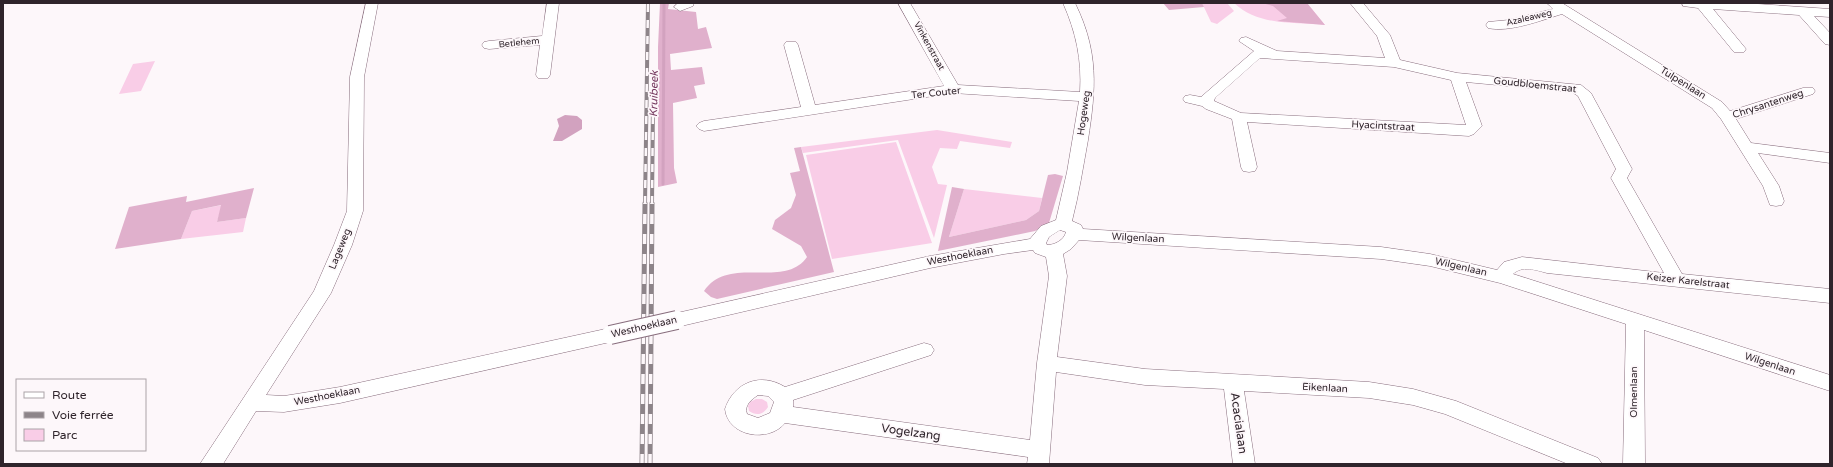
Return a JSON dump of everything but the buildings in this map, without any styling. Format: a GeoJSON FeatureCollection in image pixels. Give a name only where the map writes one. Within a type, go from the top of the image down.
{"type":"FeatureCollection","features":[{"type":"Feature","properties":{"kind":"street","name":"Lageweg"},"geometry":{"type":"LineString","coordinates":[[211,464],[322,293],[343,245],[355,211],[357,169],[357,77],[372,3]]}},
{"type":"Feature","properties":{"kind":"street","name":"Betlehem"},"geometry":{"type":"LineString","coordinates":[[543,75],[553,3]]}},
{"type":"Feature","properties":{"kind":"street","name":"Vinkenstraat"},"geometry":{"type":"LineString","coordinates":[[904,3],[953,89]]}},
{"type":"Feature","properties":{"kind":"street","name":"Hogeweg"},"geometry":{"type":"LineString","coordinates":[[1069,3],[1082,36],[1087,60],[1087,98],[1074,178],[1069,229]]}},
{"type":"Feature","properties":{"kind":"street"},"geometry":{"type":"LineString","coordinates":[[1207,102],[1208,97],[1258,54],[1394,63],[1383,35],[1356,3]]}},
{"type":"Feature","properties":{"kind":"street"},"geometry":{"type":"LineString","coordinates":[[1688,3],[1743,5],[1830,14]]}},
{"type":"Feature","properties":{"kind":"street"},"geometry":{"type":"LineString","coordinates":[[1702,4],[1739,49]]}},
{"type":"Feature","properties":{"kind":"street","name":"Azaleaweg"},"geometry":{"type":"LineString","coordinates":[[1494,25],[1509,24],[1558,7]]}},
{"type":"Feature","properties":{"kind":"street","name":"Tulpenlaan"},"geometry":{"type":"LineString","coordinates":[[1558,7],[1717,105],[1727,116],[1771,186],[1776,201]]}},
{"type":"Feature","properties":{"kind":"street"},"geometry":{"type":"LineString","coordinates":[[1803,11],[1830,41]]}},
{"type":"Feature","properties":{"kind":"street","name":"Betlehem"},"geometry":{"type":"LineString","coordinates":[[489,46],[548,40]]}},
{"type":"Feature","properties":{"kind":"street"},"geometry":{"type":"LineString","coordinates":[[1246,41],[1272,54]]}},
{"type":"Feature","properties":{"kind":"street"},"geometry":{"type":"LineString","coordinates":[[792,45],[809,109]]}},
{"type":"Feature","properties":{"kind":"street","name":"Goudbloemstraat"},"geometry":{"type":"LineString","coordinates":[[1394,63],[1457,77],[1576,88],[1584,93],[1624,169],[1620,178],[1676,279]]}},
{"type":"Feature","properties":{"kind":"street","name":"Hyacintstraat"},"geometry":{"type":"LineString","coordinates":[[1190,99],[1207,102],[1211,106],[1239,117],[1469,131],[1474,126],[1457,77]]}},
{"type":"Feature","properties":{"kind":"street","name":"Ter Couter"},"geometry":{"type":"LineString","coordinates":[[704,126],[809,109],[953,89],[1087,98]]}},
{"type":"Feature","properties":{"kind":"street","name":"Chrysantenweg"},"geometry":{"type":"LineString","coordinates":[[1727,116],[1808,91]]}},
{"type":"Feature","properties":{"kind":"street"},"geometry":{"type":"LineString","coordinates":[[1239,117],[1249,168]]}},
{"type":"Feature","properties":{"kind":"street"},"geometry":{"type":"LineString","coordinates":[[1746,147],[1830,158]]}},
{"type":"Feature","properties":{"kind":"street"},"geometry":{"type":"LineString","coordinates":[[1039,457],[1047,363],[1058,276],[1046,248],[1041,235],[1051,227],[1069,229],[1071,241],[1046,248]]}},
{"type":"Feature","properties":{"kind":"street","name":"Wilgenlaan"},"geometry":{"type":"LineString","coordinates":[[1069,229],[1381,253],[1430,260],[1502,277],[1830,384]]}},
{"type":"Feature","properties":{"kind":"street","name":"Westhoeklaan"},"geometry":{"type":"LineString","coordinates":[[250,403],[284,404],[340,395],[930,262],[1004,248],[1046,248]]}},
{"type":"Feature","properties":{"kind":"street","name":"Keizer Karelstraat"},"geometry":{"type":"LineString","coordinates":[[1502,277],[1504,271],[1516,264],[1529,262],[1547,267],[1676,279],[1830,296]]}},
{"type":"Feature","properties":{"kind":"street"},"geometry":{"type":"LineString","coordinates":[[1537,288],[1538,281],[1547,267]]}},
{"type":"Feature","properties":{"kind":"street","name":"Olmenlaan"},"geometry":{"type":"LineString","coordinates":[[1634,464],[1635,320]]}},
{"type":"Feature","properties":{"kind":"street","name":"Vogelzang"},"geometry":{"type":"LineString","coordinates":[[924,350],[782,405],[1039,457]]}},
{"type":"Feature","properties":{"kind":"street","name":"Eikenlaan"},"geometry":{"type":"LineString","coordinates":[[1047,363],[1145,377],[1369,390],[1413,397],[1449,407],[1591,464]]}},
{"type":"Feature","properties":{"kind":"street","name":"Acacialaan"},"geometry":{"type":"LineString","coordinates":[[1233,382],[1244,464]]}},
{"type":"Feature","properties":{"kind":"green space"},"geometry":{"type":"Polygon","coordinates":[[[1202,3],[1227,3],[1234,11],[1217,24],[1211,22],[1202,3]]]}},
{"type":"Feature","properties":{"kind":"green space"},"geometry":{"type":"Polygon","coordinates":[[[1234,3],[1307,3],[1325,25],[1277,22],[1254,16],[1234,3]]]}},
{"type":"Feature","properties":{"kind":"green space"},"geometry":{"type":"Polygon","coordinates":[[[155,61],[141,91],[119,94],[133,64],[155,61]]]}},
{"type":"Feature","properties":{"kind":"green space"},"geometry":{"type":"Polygon","coordinates":[[[937,130],[1012,142],[1010,148],[960,141],[957,149],[940,148],[932,167],[938,184],[947,185],[934,238],[898,140],[803,153],[801,147],[937,130]]]}},
{"type":"Feature","properties":{"kind":"green space"},"geometry":{"type":"Polygon","coordinates":[[[896,142],[932,243],[832,259],[806,155],[896,142]]]}},
{"type":"Feature","properties":{"kind":"green space"},"geometry":{"type":"Polygon","coordinates":[[[964,189],[1042,198],[1039,211],[1026,220],[949,237],[964,189]]]}},
{"type":"Feature","properties":{"kind":"green space"},"geometry":{"type":"Polygon","coordinates":[[[222,205],[217,222],[246,218],[243,232],[181,239],[192,211],[222,205]]]}},
{"type":"Feature","properties":{"kind":"green space"},"geometry":{"type":"Polygon","coordinates":[[[756,399],[762,399],[767,402],[768,407],[764,412],[759,414],[754,414],[749,411],[748,406],[750,402],[756,399]]]}},
{"type":"Feature","properties":{"kind":"shaded area"},"geometry":{"type":"Polygon","coordinates":[[[660,3],[669,3],[668,9],[696,12],[698,29],[706,27],[712,48],[670,54],[671,70],[702,67],[705,84],[694,86],[697,98],[673,103],[674,168],[677,183],[658,187],[658,47],[660,3]]]}},
{"type":"Feature","properties":{"kind":"shaded area"},"geometry":{"type":"Polygon","coordinates":[[[1163,3],[1202,3],[1204,7],[1169,10],[1163,3]]]}},
{"type":"Feature","properties":{"kind":"shaded area"},"geometry":{"type":"Polygon","coordinates":[[[1262,3],[1307,3],[1325,25],[1277,21],[1287,18],[1273,6],[1262,3]]]}},
{"type":"Feature","properties":{"kind":"shaded area"},"geometry":{"type":"Polygon","coordinates":[[[565,115],[577,116],[582,120],[582,129],[562,141],[553,141],[559,126],[557,119],[565,115]]]}},
{"type":"Feature","properties":{"kind":"shaded area"},"geometry":{"type":"Polygon","coordinates":[[[801,147],[834,272],[717,299],[711,297],[704,291],[715,280],[727,275],[785,271],[797,266],[807,257],[801,246],[772,229],[775,220],[791,208],[796,195],[790,173],[800,171],[794,148],[801,147]]]}},
{"type":"Feature","properties":{"kind":"shaded area"},"geometry":{"type":"Polygon","coordinates":[[[1055,174],[1063,176],[1049,223],[1035,231],[938,251],[952,187],[964,189],[949,237],[1026,220],[1039,211],[1048,175],[1055,174]]]}},
{"type":"Feature","properties":{"kind":"shaded area"},"geometry":{"type":"Polygon","coordinates":[[[254,188],[246,218],[217,222],[221,205],[192,211],[181,239],[115,249],[129,207],[187,196],[186,202],[254,188]]]}},
{"type":"Feature","properties":{"kind":"waterway","name":"Kruibeek"},"geometry":{"type":"LineString","coordinates":[[663,184],[664,4]]}},
{"type":"Feature","properties":{"kind":"railway"},"geometry":{"type":"LineString","coordinates":[[645,204],[648,3]]}},
{"type":"Feature","properties":{"kind":"railway"},"geometry":{"type":"LineString","coordinates":[[652,204],[653,103]]}},
{"type":"Feature","properties":{"kind":"railway"},"geometry":{"type":"LineString","coordinates":[[642,464],[645,203]]}},
{"type":"Feature","properties":{"kind":"railway"},"geometry":{"type":"LineString","coordinates":[[650,464],[652,203]]}}]}
